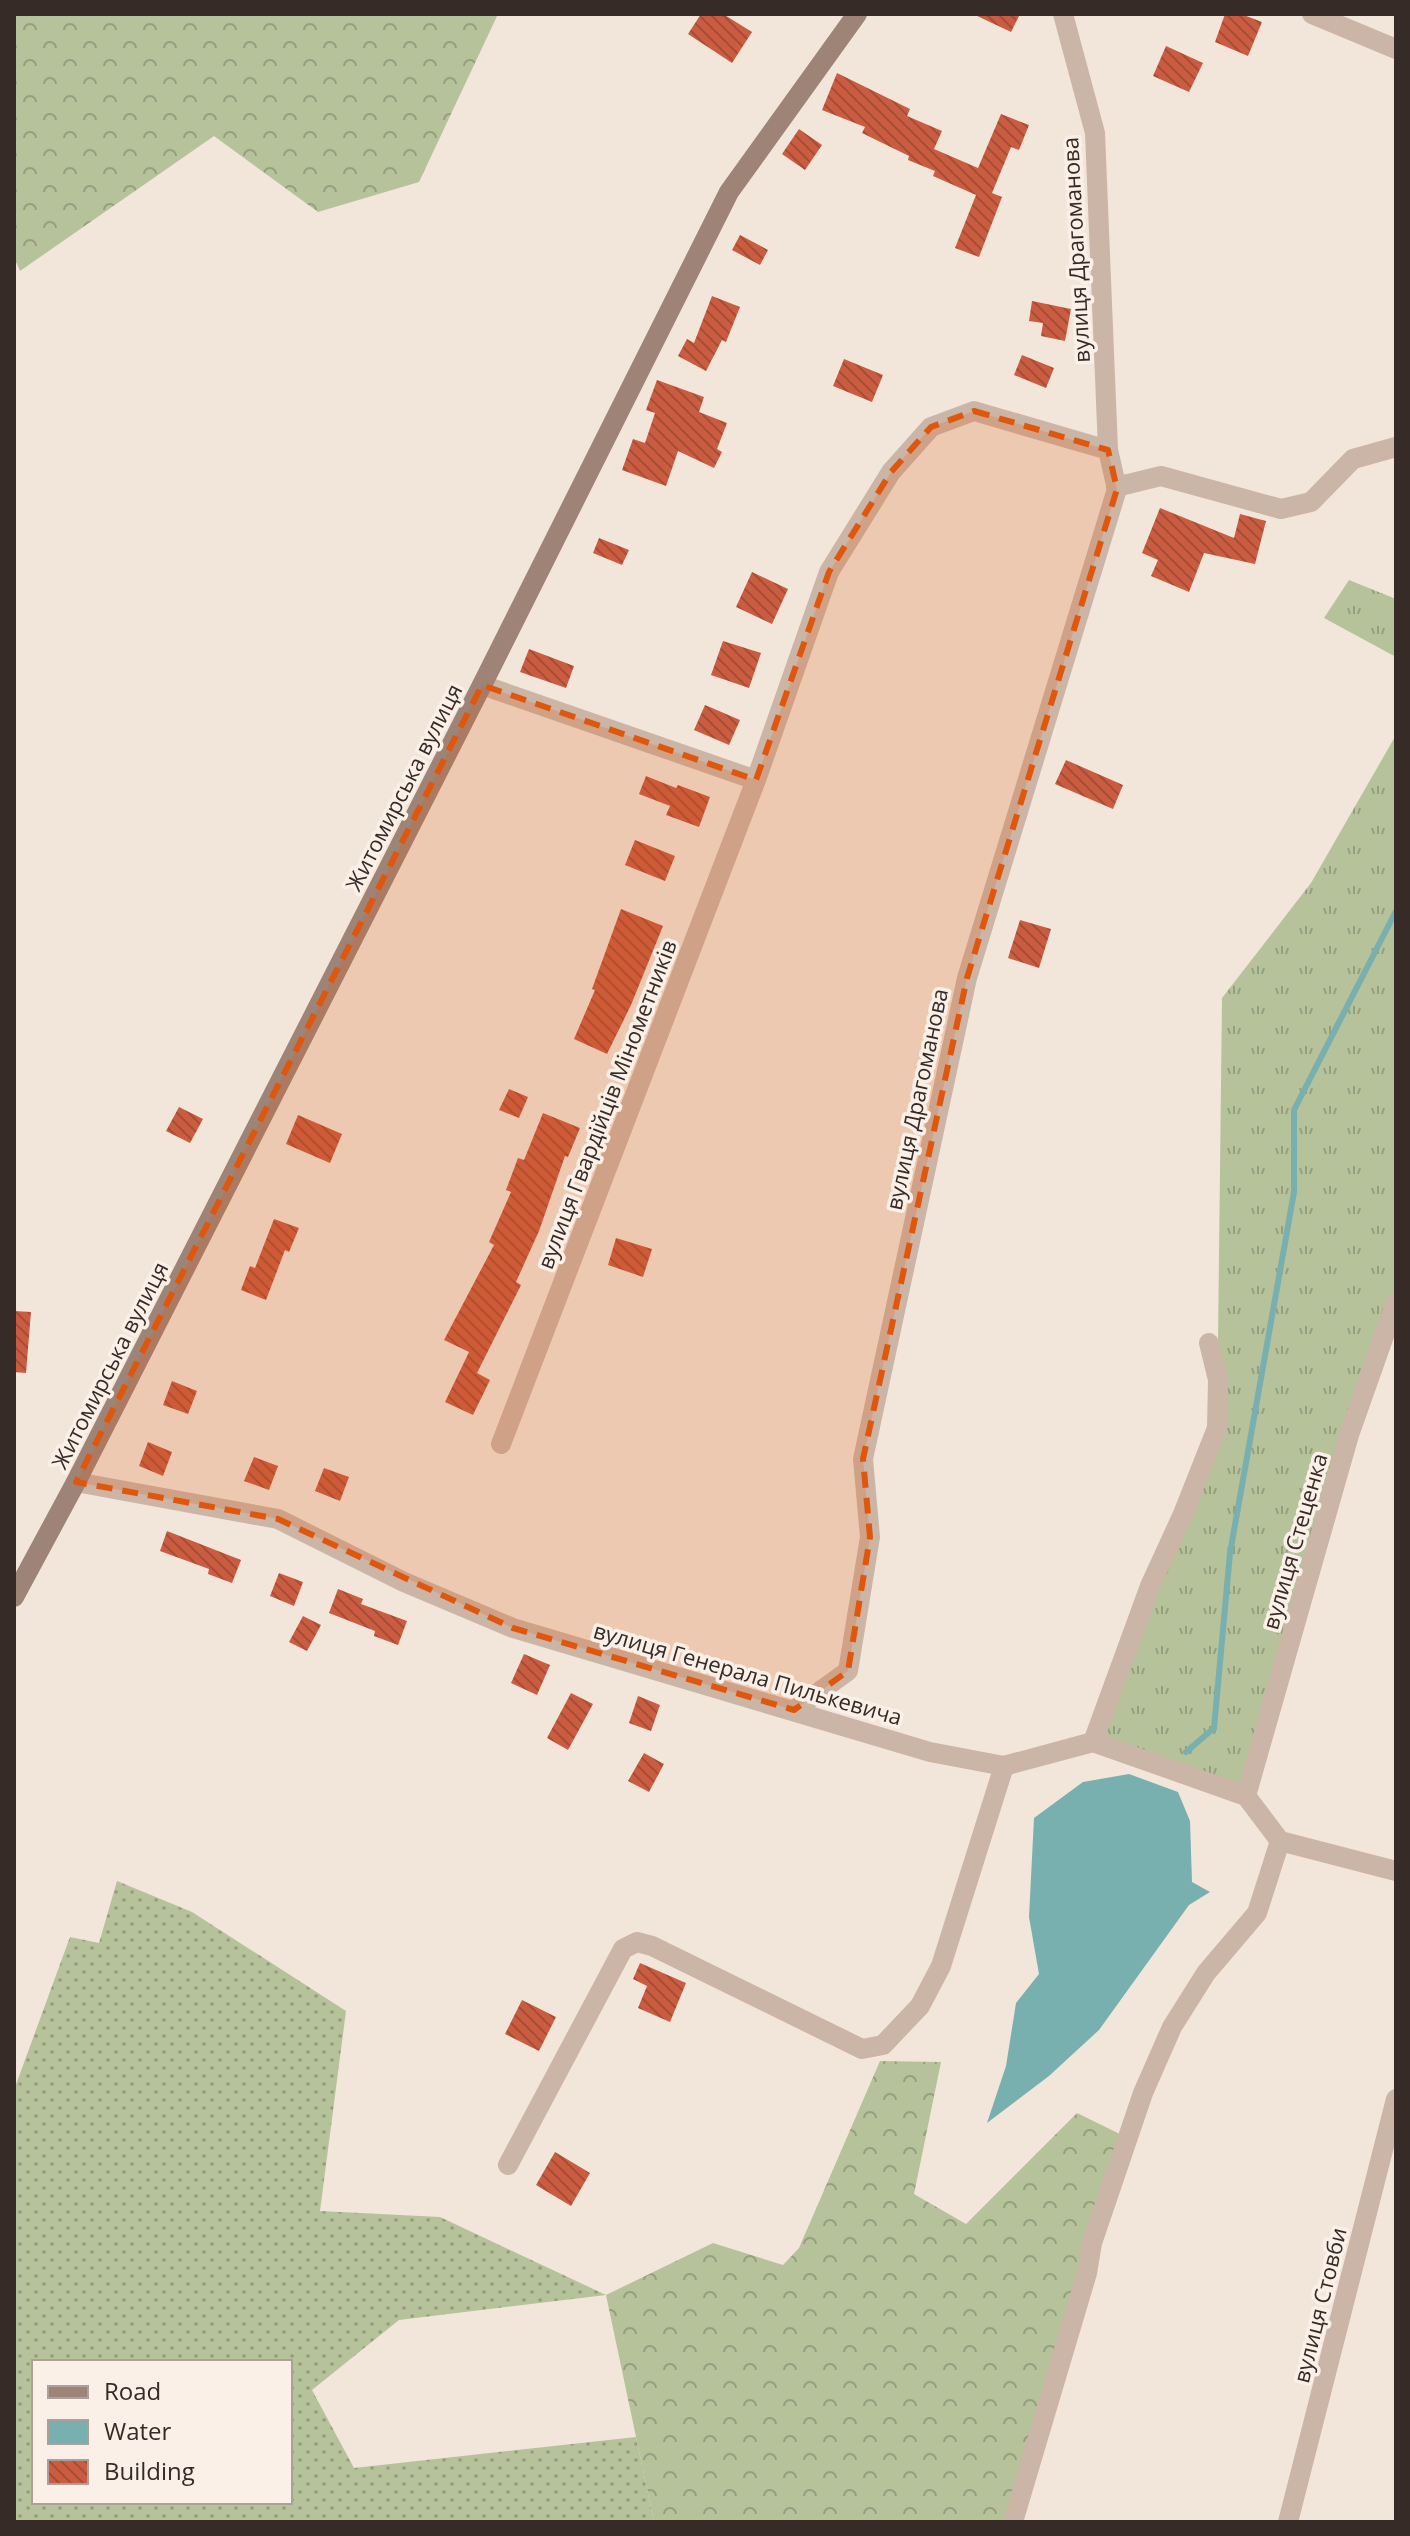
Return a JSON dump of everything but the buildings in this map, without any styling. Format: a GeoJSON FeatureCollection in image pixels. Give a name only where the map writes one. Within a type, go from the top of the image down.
{"type":"FeatureCollection","features":[{"type":"Feature","properties":{"kind":"main road","name":"Житомирська вулиця"},"geometry":{"type":"LineString","coordinates":[[14,1597],[76,1482],[482,685],[729,192],[857,14]]}},
{"type":"Feature","properties":{"kind":"street","name":"вулиця Драгоманова"},"geometry":{"type":"LineString","coordinates":[[794,1710],[848,1671],[870,1537],[863,1459],[967,978],[1116,487],[1108,450],[1095,133],[1063,14]]}},
{"type":"Feature","properties":{"kind":"street"},"geometry":{"type":"LineString","coordinates":[[1312,14],[1353,22],[1396,49]]}},
{"type":"Feature","properties":{"kind":"street","name":"вулиця Гвардійців Мінометників"},"geometry":{"type":"LineString","coordinates":[[501,1444],[756,780],[829,572],[891,472],[931,427],[974,411],[1108,450]]}},
{"type":"Feature","properties":{"kind":"street"},"geometry":{"type":"LineString","coordinates":[[1116,487],[1161,476],[1281,509],[1311,502],[1353,459],[1396,447]]}},
{"type":"Feature","properties":{"kind":"street"},"geometry":{"type":"LineString","coordinates":[[482,685],[756,780]]}},
{"type":"Feature","properties":{"kind":"street","name":"вулиця Стеценка"},"geometry":{"type":"LineString","coordinates":[[1246,1796],[1349,1435],[1396,1302]]}},
{"type":"Feature","properties":{"kind":"street"},"geometry":{"type":"LineString","coordinates":[[1209,1343],[1218,1380],[1217,1428],[1150,1586],[1093,1742],[1246,1796],[1280,1841],[1396,1871]]}},
{"type":"Feature","properties":{"kind":"street","name":"вулиця Генерала Пилькевича"},"geometry":{"type":"LineString","coordinates":[[76,1482],[278,1519],[404,1582],[513,1628],[930,1752],[1004,1766],[1093,1742]]}},
{"type":"Feature","properties":{"kind":"street"},"geometry":{"type":"LineString","coordinates":[[508,2165],[623,1949],[637,1942],[652,1946],[862,2049],[883,2045],[920,2006],[941,1966],[1004,1766]]}},
{"type":"Feature","properties":{"kind":"street"},"geometry":{"type":"LineString","coordinates":[[1013,2522],[1087,2273],[1092,2243],[1143,2093],[1172,2027],[1206,1973],[1257,1913],[1280,1841]]}},
{"type":"Feature","properties":{"kind":"street","name":"вулиця Стовби"},"geometry":{"type":"LineString","coordinates":[[1288,2522],[1396,2099]]}},
{"type":"Feature","properties":{"kind":"highlighted area"},"geometry":{"type":"Polygon","coordinates":[[[974,411],[1108,450],[1117,489],[967,978],[863,1459],[870,1537],[848,1671],[794,1710],[513,1628],[278,1519],[76,1482],[482,685],[756,780],[829,572],[891,472],[931,427],[974,411]]]}},
{"type":"Feature","properties":{"kind":"green space"},"geometry":{"type":"Polygon","coordinates":[[[14,14],[498,14],[419,182],[318,212],[214,136],[20,271],[14,257],[14,14]]]}},
{"type":"Feature","properties":{"kind":"green space"},"geometry":{"type":"Polygon","coordinates":[[[1349,580],[1396,599],[1396,657],[1324,618],[1349,580]]]}},
{"type":"Feature","properties":{"kind":"green space"},"geometry":{"type":"Polygon","coordinates":[[[1396,735],[1396,1302],[1246,1796],[1093,1742],[1217,1428],[1222,998],[1311,883],[1396,735]]]}},
{"type":"Feature","properties":{"kind":"green space"},"geometry":{"type":"Polygon","coordinates":[[[117,1881],[192,1912],[346,2011],[320,2211],[440,2217],[606,2295],[399,2320],[312,2390],[354,2468],[636,2437],[654,2522],[14,2522],[14,2090],[70,1937],[99,1943],[117,1881]]]}},
{"type":"Feature","properties":{"kind":"green space"},"geometry":{"type":"Polygon","coordinates":[[[880,2061],[941,2062],[914,2194],[966,2224],[1077,2113],[1128,2138],[1013,2522],[654,2522],[606,2295],[713,2243],[783,2265],[799,2248],[880,2061]]]}},
{"type":"Feature","properties":{"kind":"water"},"geometry":{"type":"Polygon","coordinates":[[[1129,1774],[1178,1792],[1190,1821],[1192,1882],[1210,1892],[1189,1905],[1099,2030],[1049,2076],[987,2123],[1006,2066],[1016,2003],[1039,1974],[1029,1917],[1034,1818],[1083,1782],[1129,1774]]]}},
{"type":"Feature","properties":{"kind":"waterway"},"geometry":{"type":"LineString","coordinates":[[1186,1752],[1214,1728],[1230,1553],[1294,1192],[1294,1110],[1396,911]]}}]}
